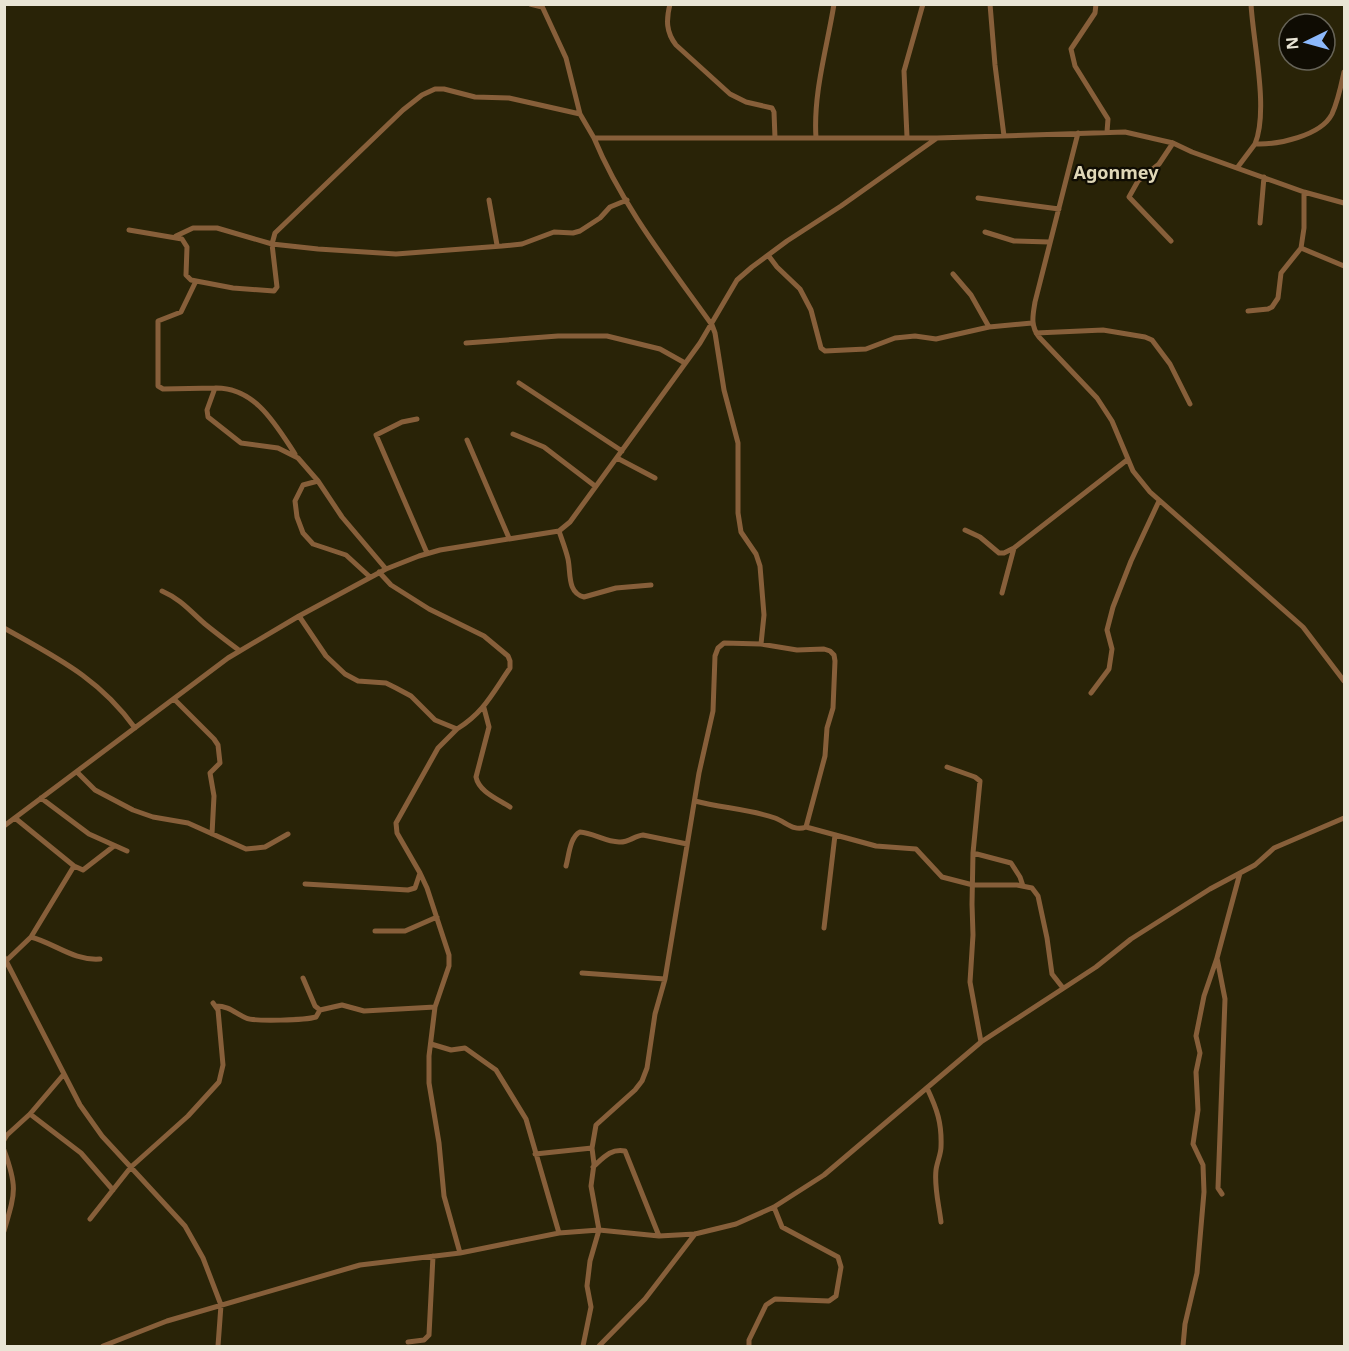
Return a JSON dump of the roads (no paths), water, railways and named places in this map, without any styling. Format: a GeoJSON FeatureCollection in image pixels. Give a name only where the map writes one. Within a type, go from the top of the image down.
{"type":"FeatureCollection","features":[{"type":"Feature","properties":{"kind":"street"},"geometry":{"type":"LineString","coordinates":[[530,4],[542,6],[566,58],[580,114],[604,161],[661,254],[712,325],[730,417],[738,443],[738,513],[741,532],[756,554],[760,566],[764,615],[761,644]]}},
{"type":"Feature","properties":{"kind":"street"},"geometry":{"type":"LineString","coordinates":[[670,4],[667,16],[670,38],[730,94],[746,102],[772,108],[774,138]]}},
{"type":"Feature","properties":{"kind":"street"},"geometry":{"type":"LineString","coordinates":[[816,138],[818,95],[834,4]]}},
{"type":"Feature","properties":{"kind":"street"},"geometry":{"type":"LineString","coordinates":[[907,137],[904,71],[923,4]]}},
{"type":"Feature","properties":{"kind":"street"},"geometry":{"type":"LineString","coordinates":[[990,4],[1004,135]]}},
{"type":"Feature","properties":{"kind":"street"},"geometry":{"type":"LineString","coordinates":[[1096,4],[1095,14],[1071,50],[1075,66],[1108,119],[1107,132]]}},
{"type":"Feature","properties":{"kind":"street"},"geometry":{"type":"LineString","coordinates":[[1237,168],[1259,135],[1260,98],[1251,4]]}},
{"type":"Feature","properties":{"kind":"street"},"geometry":{"type":"LineString","coordinates":[[1255,144],[1266,144],[1302,136],[1316,130],[1331,116],[1343,82],[1344,72]]}},
{"type":"Feature","properties":{"kind":"street"},"geometry":{"type":"LineString","coordinates":[[129,230],[175,237],[186,243],[186,275],[188,278],[233,288],[274,291],[277,287],[272,244],[275,233],[422,95],[435,89],[452,90],[475,97],[509,98],[580,114]]}},
{"type":"Feature","properties":{"kind":"street"},"geometry":{"type":"LineString","coordinates":[[1337,100],[1344,101]]}},
{"type":"Feature","properties":{"kind":"street"},"geometry":{"type":"LineString","coordinates":[[594,138],[937,138],[1125,132],[1173,143],[1304,192],[1344,203]]}},
{"type":"Feature","properties":{"kind":"street"},"geometry":{"type":"LineString","coordinates":[[1078,133],[1049,242],[1032,323],[1035,333],[1097,398],[1112,421],[1133,471],[1159,501],[1303,627],[1344,681]]}},
{"type":"Feature","properties":{"kind":"street"},"geometry":{"type":"LineString","coordinates":[[4,826],[240,651],[370,577],[427,553],[559,531],[570,522],[622,452],[712,325],[737,280],[768,255],[937,138]]}},
{"type":"Feature","properties":{"kind":"street"},"geometry":{"type":"LineString","coordinates":[[1171,241],[1129,197],[1138,181],[1159,164],[1173,143]]}},
{"type":"Feature","properties":{"kind":"street"},"geometry":{"type":"LineString","coordinates":[[1260,223],[1264,177]]}},
{"type":"Feature","properties":{"kind":"street"},"geometry":{"type":"LineString","coordinates":[[1248,311],[1272,307],[1278,298],[1281,273],[1302,248],[1304,192]]}},
{"type":"Feature","properties":{"kind":"street"},"geometry":{"type":"LineString","coordinates":[[978,198],[1059,209]]}},
{"type":"Feature","properties":{"kind":"street"},"geometry":{"type":"LineString","coordinates":[[489,200],[497,245]]}},
{"type":"Feature","properties":{"kind":"street"},"geometry":{"type":"LineString","coordinates":[[175,237],[194,228],[205,227],[217,228],[272,244],[396,254],[522,244],[554,232],[580,231],[600,218],[610,207],[627,200]]}},
{"type":"Feature","properties":{"kind":"street"},"geometry":{"type":"LineString","coordinates":[[985,232],[1014,240],[1049,242]]}},
{"type":"Feature","properties":{"kind":"street"},"geometry":{"type":"LineString","coordinates":[[1302,248],[1344,266]]}},
{"type":"Feature","properties":{"kind":"street"},"geometry":{"type":"LineString","coordinates":[[768,255],[800,289],[811,310],[821,348],[825,351],[866,349],[895,338],[915,336],[936,339],[989,327],[1032,323]]}},
{"type":"Feature","properties":{"kind":"street"},"geometry":{"type":"LineString","coordinates":[[953,274],[971,295],[989,327]]}},
{"type":"Feature","properties":{"kind":"street"},"geometry":{"type":"LineString","coordinates":[[196,281],[182,312],[158,321],[158,386],[163,389],[229,388],[257,404],[318,481],[342,517],[386,569]]}},
{"type":"Feature","properties":{"kind":"street"},"geometry":{"type":"LineString","coordinates":[[1035,333],[1103,330],[1152,340],[1170,364],[1190,404]]}},
{"type":"Feature","properties":{"kind":"street"},"geometry":{"type":"LineString","coordinates":[[466,343],[558,336],[607,336],[660,349],[685,363]]}},
{"type":"Feature","properties":{"kind":"street"},"geometry":{"type":"LineString","coordinates":[[519,383],[622,452]]}},
{"type":"Feature","properties":{"kind":"street"},"geometry":{"type":"LineString","coordinates":[[215,388],[207,410],[208,417],[241,443],[278,448],[298,458]]}},
{"type":"Feature","properties":{"kind":"street"},"geometry":{"type":"LineString","coordinates":[[417,419],[385,429],[376,435],[427,553]]}},
{"type":"Feature","properties":{"kind":"street"},"geometry":{"type":"LineString","coordinates":[[513,434],[544,447],[595,486]]}},
{"type":"Feature","properties":{"kind":"street"},"geometry":{"type":"LineString","coordinates":[[467,440],[509,538]]}},
{"type":"Feature","properties":{"kind":"street"},"geometry":{"type":"LineString","coordinates":[[617,458],[655,478]]}},
{"type":"Feature","properties":{"kind":"street"},"geometry":{"type":"LineString","coordinates":[[965,530],[980,537],[999,553],[1004,554],[1127,460]]}},
{"type":"Feature","properties":{"kind":"street"},"geometry":{"type":"LineString","coordinates":[[318,481],[303,485],[295,501],[303,533],[313,544],[346,555],[370,577]]}},
{"type":"Feature","properties":{"kind":"street"},"geometry":{"type":"LineString","coordinates":[[1091,693],[1109,669],[1112,649],[1107,630],[1118,593],[1159,501]]}},
{"type":"Feature","properties":{"kind":"street"},"geometry":{"type":"LineString","coordinates":[[559,531],[568,560],[571,585],[575,593],[580,596],[584,597],[616,588],[651,585]]}},
{"type":"Feature","properties":{"kind":"street"},"geometry":{"type":"LineString","coordinates":[[1002,593],[1014,548]]}},
{"type":"Feature","properties":{"kind":"street"},"geometry":{"type":"LineString","coordinates":[[379,573],[397,590],[439,615],[484,636],[508,656],[510,661],[510,668],[484,708],[475,718],[457,729],[438,748],[396,823],[397,833],[428,888],[448,955],[449,966],[435,1007],[430,1044],[429,1083],[439,1143],[444,1196],[460,1253]]}},
{"type":"Feature","properties":{"kind":"street"},"geometry":{"type":"LineString","coordinates":[[162,591],[176,597],[204,623],[240,651]]}},
{"type":"Feature","properties":{"kind":"street"},"geometry":{"type":"LineString","coordinates":[[299,616],[326,656],[345,674],[358,681],[386,684],[396,688],[411,696],[435,720],[457,729]]}},
{"type":"Feature","properties":{"kind":"street"},"geometry":{"type":"LineString","coordinates":[[4,628],[77,670],[101,688],[120,706],[135,728]]}},
{"type":"Feature","properties":{"kind":"street"},"geometry":{"type":"LineString","coordinates":[[583,1347],[591,1307],[587,1286],[590,1261],[599,1230],[591,1186],[592,1149],[596,1125],[642,1082],[647,1068],[655,1014],[665,979],[694,801],[713,711],[715,657],[718,648],[724,643],[761,644],[797,650],[824,650],[834,654],[833,708],[827,728],[825,756],[806,827]]}},
{"type":"Feature","properties":{"kind":"street"},"geometry":{"type":"LineString","coordinates":[[174,699],[218,745],[220,763],[210,773],[214,796],[212,834]]}},
{"type":"Feature","properties":{"kind":"street"},"geometry":{"type":"LineString","coordinates":[[484,708],[489,727],[476,777],[477,782],[480,787],[510,807]]}},
{"type":"Feature","properties":{"kind":"street"},"geometry":{"type":"LineString","coordinates":[[947,767],[980,781],[973,853],[973,935],[970,982],[981,1042]]}},
{"type":"Feature","properties":{"kind":"street"},"geometry":{"type":"LineString","coordinates":[[76,772],[95,790],[133,810],[153,817],[188,823],[232,844],[253,849],[265,847],[288,834]]}},
{"type":"Feature","properties":{"kind":"street"},"geometry":{"type":"LineString","coordinates":[[41,798],[89,834],[127,851]]}},
{"type":"Feature","properties":{"kind":"street"},"geometry":{"type":"LineString","coordinates":[[694,801],[772,817],[788,826],[799,829],[806,827],[876,846],[916,849],[942,877],[973,885],[1032,888],[1038,896],[1052,974],[1063,988]]}},
{"type":"Feature","properties":{"kind":"street"},"geometry":{"type":"LineString","coordinates":[[15,818],[74,866],[83,870],[114,846]]}},
{"type":"Feature","properties":{"kind":"street"},"geometry":{"type":"LineString","coordinates":[[104,1347],[167,1321],[360,1265],[460,1253],[559,1233],[599,1230],[659,1236],[695,1234],[736,1224],[774,1208],[824,1175],[981,1042],[1096,967],[1131,939],[1210,889],[1255,865],[1274,848],[1344,818]]}},
{"type":"Feature","properties":{"kind":"street"},"geometry":{"type":"LineString","coordinates":[[566,866],[573,838],[580,832],[621,843],[643,835],[687,844]]}},
{"type":"Feature","properties":{"kind":"street"},"geometry":{"type":"LineString","coordinates":[[824,928],[835,835]]}},
{"type":"Feature","properties":{"kind":"street"},"geometry":{"type":"LineString","coordinates":[[973,853],[1011,863],[1023,886]]}},
{"type":"Feature","properties":{"kind":"street"},"geometry":{"type":"LineString","coordinates":[[74,866],[31,937],[6,958],[80,1105],[102,1136],[185,1226],[203,1258],[221,1305],[218,1347]]}},
{"type":"Feature","properties":{"kind":"street"},"geometry":{"type":"LineString","coordinates":[[415,888],[420,873]]}},
{"type":"Feature","properties":{"kind":"street"},"geometry":{"type":"LineString","coordinates":[[1183,1347],[1185,1324],[1197,1273],[1204,1192],[1203,1165],[1192,1144],[1198,1110],[1196,1072],[1200,1053],[1196,1036],[1204,996],[1217,958],[1240,873]]}},
{"type":"Feature","properties":{"kind":"street"},"geometry":{"type":"LineString","coordinates":[[304,884],[408,890],[428,888]]}},
{"type":"Feature","properties":{"kind":"street"},"geometry":{"type":"LineString","coordinates":[[375,931],[405,931],[437,917]]}},
{"type":"Feature","properties":{"kind":"street"},"geometry":{"type":"LineString","coordinates":[[31,937],[51,943],[77,958],[100,959]]}},
{"type":"Feature","properties":{"kind":"street"},"geometry":{"type":"LineString","coordinates":[[1217,958],[1225,999],[1218,1188],[1222,1194]]}},
{"type":"Feature","properties":{"kind":"street"},"geometry":{"type":"LineString","coordinates":[[582,973],[665,979]]}},
{"type":"Feature","properties":{"kind":"street"},"geometry":{"type":"LineString","coordinates":[[303,978],[315,1006],[320,1010]]}},
{"type":"Feature","properties":{"kind":"street"},"geometry":{"type":"LineString","coordinates":[[90,1219],[131,1167],[188,1116],[219,1082],[223,1065],[215,1005],[228,1006],[246,1018],[297,1020],[312,1019],[320,1010],[342,1005],[364,1011],[435,1007]]}},
{"type":"Feature","properties":{"kind":"street"},"geometry":{"type":"LineString","coordinates":[[430,1044],[451,1050],[465,1048],[492,1066],[526,1119],[559,1233]]}},
{"type":"Feature","properties":{"kind":"street"},"geometry":{"type":"LineString","coordinates":[[4,1140],[64,1074]]}},
{"type":"Feature","properties":{"kind":"street"},"geometry":{"type":"LineString","coordinates":[[927,1088],[938,1109],[939,1117],[941,1149],[936,1180],[941,1222]]}},
{"type":"Feature","properties":{"kind":"street"},"geometry":{"type":"LineString","coordinates":[[30,1114],[81,1153],[113,1190]]}},
{"type":"Feature","properties":{"kind":"street"},"geometry":{"type":"LineString","coordinates":[[535,1154],[592,1149]]}},
{"type":"Feature","properties":{"kind":"street"},"geometry":{"type":"LineString","coordinates":[[4,1150],[14,1178],[15,1189],[4,1231]]}},
{"type":"Feature","properties":{"kind":"street"},"geometry":{"type":"LineString","coordinates":[[593,1167],[610,1153],[625,1150],[659,1236]]}},
{"type":"Feature","properties":{"kind":"street"},"geometry":{"type":"LineString","coordinates":[[749,1347],[749,1340],[766,1305],[775,1299],[829,1302],[833,1300],[836,1296],[842,1267],[838,1257],[782,1227],[774,1208]]}},
{"type":"Feature","properties":{"kind":"street"},"geometry":{"type":"LineString","coordinates":[[599,1347],[645,1299],[695,1234]]}},
{"type":"Feature","properties":{"kind":"street"},"geometry":{"type":"LineString","coordinates":[[408,1342],[424,1340],[429,1335],[433,1256]]}},
{"type":"Feature","properties":{"kind":"district","name":"Agonmey"},"geometry":{"type":"Point","coordinates":[1116,173]}}]}
